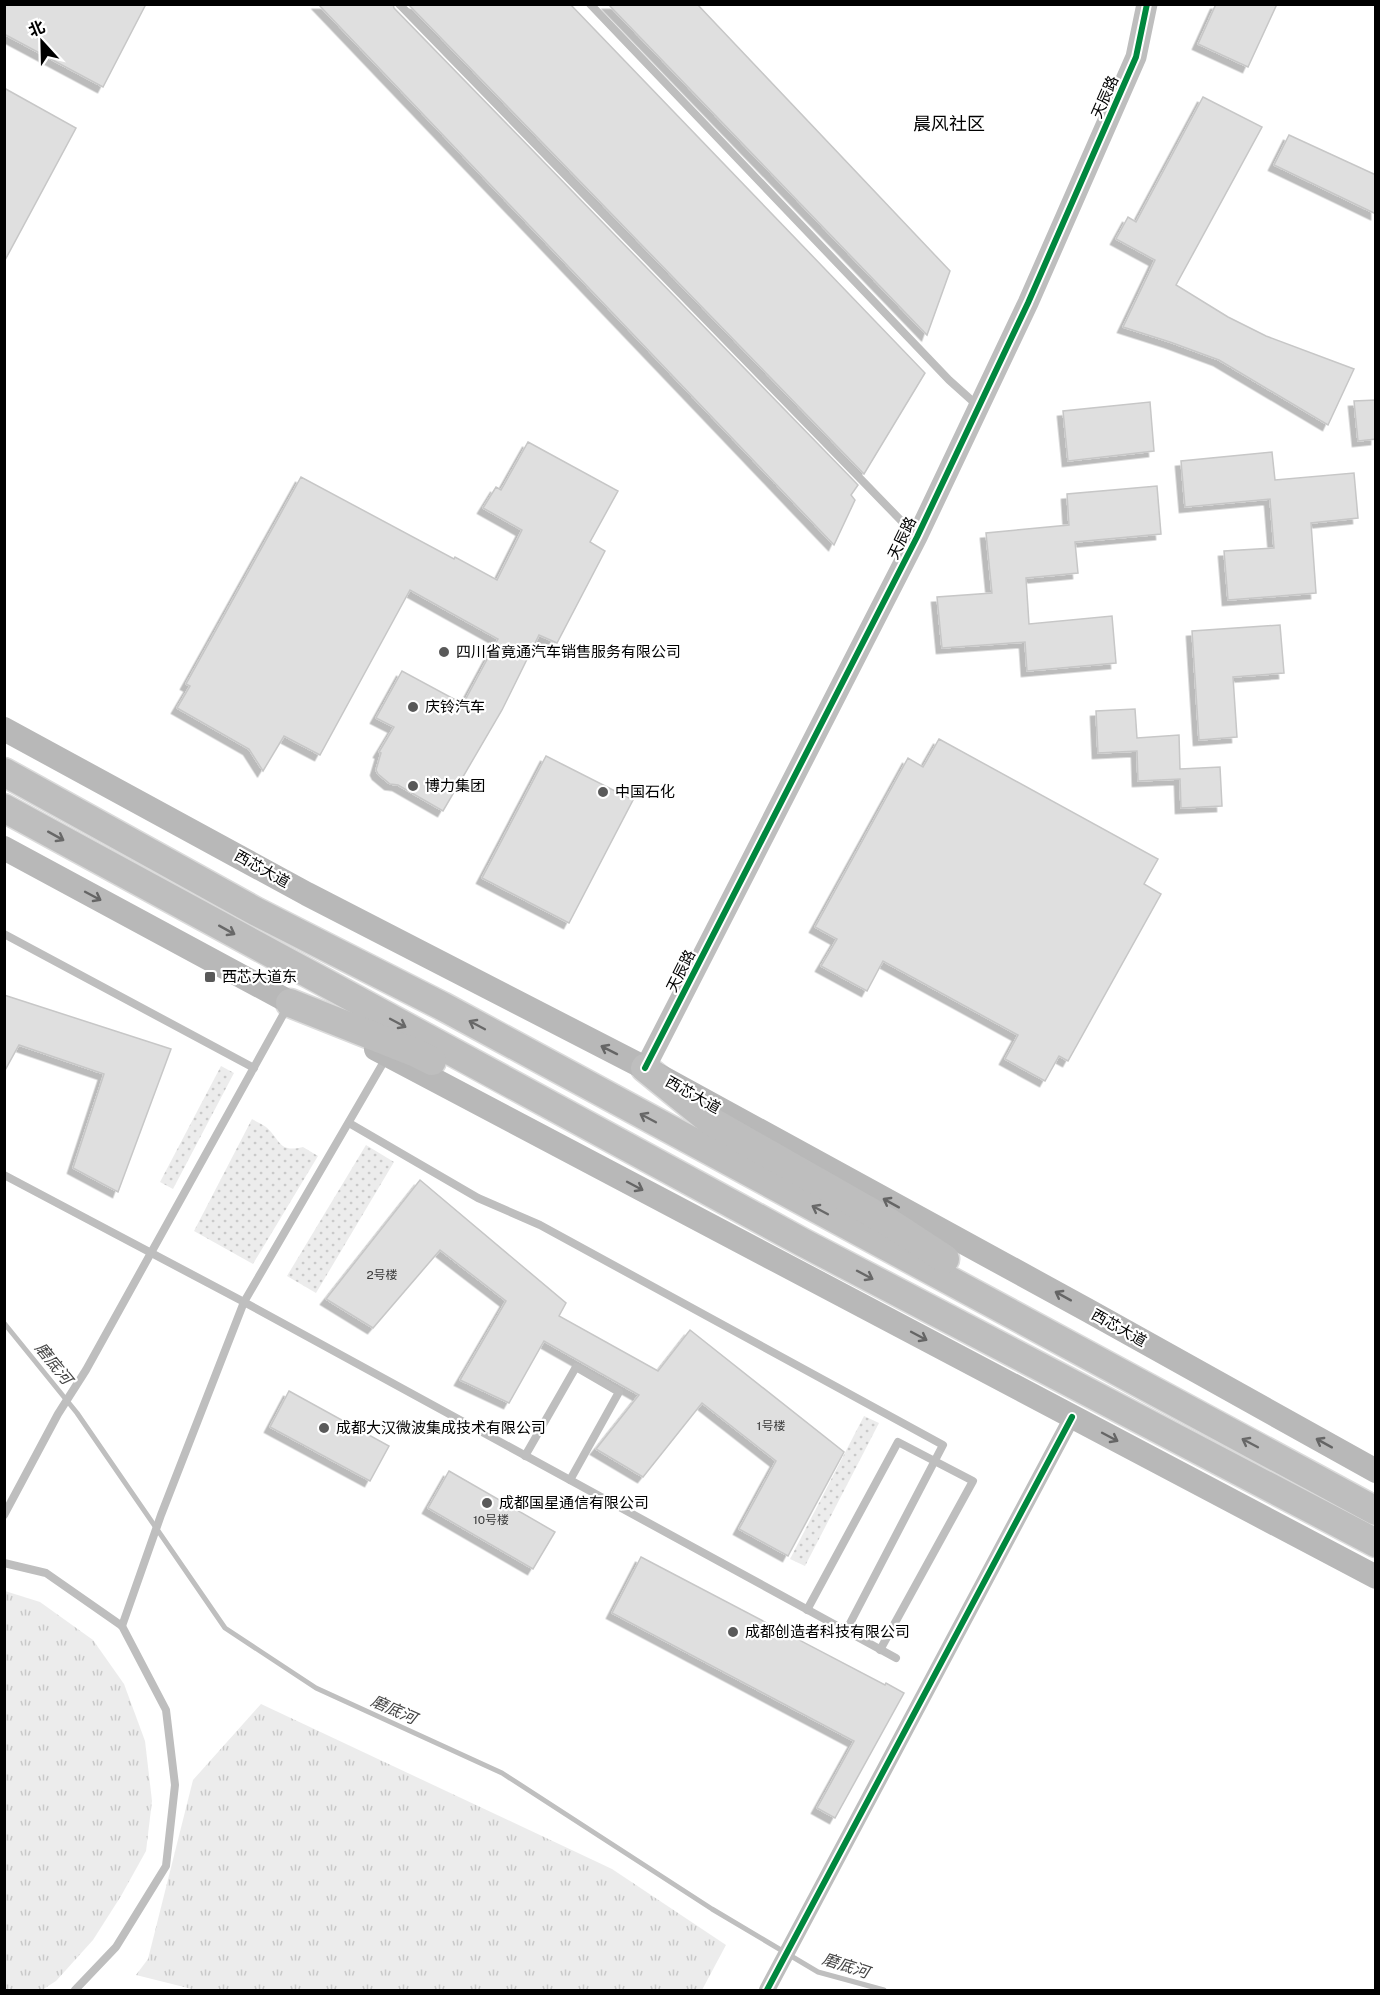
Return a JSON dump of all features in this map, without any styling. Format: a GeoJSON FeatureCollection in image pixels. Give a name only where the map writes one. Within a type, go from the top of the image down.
{"type":"FeatureCollection","features":[{"type":"Feature","properties":{"kind":"highway"},"geometry":{"type":"LineString","coordinates":[[4,772],[255,911],[442,1006],[1376,1510]]}},
{"type":"Feature","properties":{"kind":"highway"},"geometry":{"type":"LineString","coordinates":[[4,808],[802,1242],[1376,1543]]}},
{"type":"Feature","properties":{"kind":"highway"},"geometry":{"type":"LineString","coordinates":[[290,1003],[416,1053],[614,1157],[802,1242]]}},
{"type":"Feature","properties":{"kind":"highway"},"geometry":{"type":"LineString","coordinates":[[645,1068],[709,1120],[890,1223],[1110,1367]]}},
{"type":"Feature","properties":{"kind":"main road","name":"西芯大道"},"geometry":{"type":"LineString","coordinates":[[4,729],[307,894],[645,1068],[1376,1471]]}},
{"type":"Feature","properties":{"kind":"main road"},"geometry":{"type":"LineString","coordinates":[[4,848],[290,1003],[1376,1577]]}},
{"type":"Feature","properties":{"kind":"street","name":"天辰路"},"geometry":{"type":"LineString","coordinates":[[645,1068],[917,537],[1028,303],[1136,57],[1147,4]]}},
{"type":"Feature","properties":{"kind":"street"},"geometry":{"type":"LineString","coordinates":[[768,1989],[1072,1417]]}},
{"type":"Feature","properties":{"kind":"lane"},"geometry":{"type":"LineString","coordinates":[[399,4],[917,537]]}},
{"type":"Feature","properties":{"kind":"lane"},"geometry":{"type":"LineString","coordinates":[[590,4],[949,380],[979,406]]}},
{"type":"Feature","properties":{"kind":"lane"},"geometry":{"type":"LineString","coordinates":[[4,934],[254,1068]]}},
{"type":"Feature","properties":{"kind":"lane"},"geometry":{"type":"LineString","coordinates":[[4,1515],[58,1414],[86,1370],[290,1003]]}},
{"type":"Feature","properties":{"kind":"lane"},"geometry":{"type":"LineString","coordinates":[[122,1626],[145,1559],[244,1302],[388,1055]]}},
{"type":"Feature","properties":{"kind":"lane"},"geometry":{"type":"LineString","coordinates":[[349,1123],[478,1198],[540,1225],[943,1445],[846,1631]]}},
{"type":"Feature","properties":{"kind":"lane"},"geometry":{"type":"LineString","coordinates":[[4,1175],[244,1302],[896,1658]]}},
{"type":"Feature","properties":{"kind":"lane"},"geometry":{"type":"LineString","coordinates":[[525,1456],[576,1367],[619,1392],[570,1480]]}},
{"type":"Feature","properties":{"kind":"lane"},"geometry":{"type":"LineString","coordinates":[[807,1610],[898,1442],[973,1481],[880,1650]]}},
{"type":"Feature","properties":{"kind":"lane"},"geometry":{"type":"LineString","coordinates":[[4,1563],[46,1573],[122,1626],[166,1710],[175,1785],[166,1866],[116,1947],[75,1990]]}},
{"type":"Feature","properties":{"kind":"green space"},"geometry":{"type":"Polygon","coordinates":[[[221,1066],[234,1073],[173,1189],[160,1182],[221,1066]]]}},
{"type":"Feature","properties":{"kind":"green space"},"geometry":{"type":"Polygon","coordinates":[[[252,1119],[266,1127],[284,1147],[303,1147],[318,1156],[253,1264],[194,1231],[252,1119]]]}},
{"type":"Feature","properties":{"kind":"green space"},"geometry":{"type":"Polygon","coordinates":[[[366,1145],[394,1162],[316,1293],[287,1276],[366,1145]]]}},
{"type":"Feature","properties":{"kind":"green space"},"geometry":{"type":"Polygon","coordinates":[[[864,1416],[879,1423],[805,1566],[790,1559],[864,1416]]]}},
{"type":"Feature","properties":{"kind":"green space"},"geometry":{"type":"Polygon","coordinates":[[[5,1591],[40,1602],[93,1640],[124,1684],[145,1741],[152,1801],[146,1851],[121,1896],[93,1940],[56,1981],[42,1990],[5,1990],[5,1591]]]}},
{"type":"Feature","properties":{"kind":"green space"},"geometry":{"type":"Polygon","coordinates":[[[261,1704],[612,1869],[726,1945],[702,1990],[196,1990],[136,1975],[148,1959],[193,1780],[261,1704]]]}},
{"type":"Feature","properties":{"kind":"building"},"geometry":{"type":"Polygon","coordinates":[[[4,4],[146,4],[103,87],[4,34],[4,4]]]}},
{"type":"Feature","properties":{"kind":"building"},"geometry":{"type":"Polygon","coordinates":[[[318,4],[393,4],[394,8],[858,485],[851,495],[855,500],[834,545],[318,4]]]}},
{"type":"Feature","properties":{"kind":"building"},"geometry":{"type":"Polygon","coordinates":[[[408,4],[570,4],[925,373],[864,474],[408,4]]]}},
{"type":"Feature","properties":{"kind":"building"},"geometry":{"type":"Polygon","coordinates":[[[608,4],[697,4],[950,271],[927,335],[608,4]]]}},
{"type":"Feature","properties":{"kind":"building"},"geometry":{"type":"Polygon","coordinates":[[[1216,4],[1277,4],[1248,67],[1198,44],[1216,4]]]}},
{"type":"Feature","properties":{"kind":"building"},"geometry":{"type":"Polygon","coordinates":[[[4,88],[76,128],[4,262],[4,88]]]}},
{"type":"Feature","properties":{"kind":"building"},"geometry":{"type":"Polygon","coordinates":[[[1203,97],[1262,127],[1176,285],[1228,317],[1266,336],[1354,369],[1328,425],[1219,360],[1123,327],[1155,260],[1116,239],[1128,217],[1136,222],[1203,97]]]}},
{"type":"Feature","properties":{"kind":"building"},"geometry":{"type":"Polygon","coordinates":[[[1289,135],[1376,175],[1376,214],[1274,165],[1289,135]]]}},
{"type":"Feature","properties":{"kind":"building"},"geometry":{"type":"Polygon","coordinates":[[[1376,400],[1376,439],[1358,441],[1354,401],[1376,400]]]}},
{"type":"Feature","properties":{"kind":"building"},"geometry":{"type":"Polygon","coordinates":[[[1150,402],[1154,451],[1068,461],[1063,411],[1150,402]]]}},
{"type":"Feature","properties":{"kind":"building"},"geometry":{"type":"Polygon","coordinates":[[[528,442],[618,491],[590,542],[605,551],[557,643],[539,635],[502,710],[443,811],[398,785],[390,784],[378,774],[376,770],[381,753],[379,752],[394,727],[376,718],[402,671],[463,704],[498,639],[410,590],[320,755],[284,736],[263,771],[249,749],[177,708],[190,686],[186,684],[301,477],[497,580],[522,530],[483,508],[496,487],[501,490],[528,442]]]}},
{"type":"Feature","properties":{"kind":"building"},"geometry":{"type":"Polygon","coordinates":[[[1272,452],[1275,480],[1354,473],[1358,518],[1311,523],[1316,593],[1228,600],[1224,551],[1274,548],[1270,499],[1185,507],[1181,461],[1272,452]]]}},
{"type":"Feature","properties":{"kind":"building"},"geometry":{"type":"Polygon","coordinates":[[[1157,486],[1161,534],[1075,542],[1078,573],[1026,578],[1029,624],[1112,616],[1116,663],[1027,671],[1025,642],[942,648],[937,597],[992,593],[986,533],[1069,525],[1067,494],[1157,486]]]}},
{"type":"Feature","properties":{"kind":"building"},"geometry":{"type":"Polygon","coordinates":[[[1280,625],[1284,673],[1233,677],[1237,737],[1199,740],[1192,631],[1280,625]]]}},
{"type":"Feature","properties":{"kind":"building"},"geometry":{"type":"Polygon","coordinates":[[[1135,709],[1137,738],[1179,735],[1180,769],[1220,767],[1222,806],[1181,808],[1180,779],[1138,781],[1137,751],[1098,753],[1096,711],[1135,709]]]}},
{"type":"Feature","properties":{"kind":"building"},"geometry":{"type":"Polygon","coordinates":[[[939,739],[1158,859],[1144,884],[1161,894],[1068,1061],[1059,1056],[1045,1081],[1005,1059],[1018,1035],[883,961],[867,991],[821,966],[837,939],[815,927],[908,758],[923,767],[939,739]]]}},
{"type":"Feature","properties":{"kind":"building"},"geometry":{"type":"Polygon","coordinates":[[[546,756],[633,800],[569,923],[482,878],[546,756]]]}},
{"type":"Feature","properties":{"kind":"building"},"geometry":{"type":"Polygon","coordinates":[[[4,995],[171,1049],[118,1192],[73,1168],[104,1074],[19,1045],[4,1072],[4,995]]]}},
{"type":"Feature","properties":{"kind":"building"},"geometry":{"type":"Polygon","coordinates":[[[420,1180],[566,1303],[559,1316],[658,1371],[690,1330],[844,1452],[788,1556],[739,1529],[776,1461],[702,1403],[643,1477],[596,1449],[639,1395],[544,1341],[509,1403],[460,1380],[506,1301],[440,1250],[373,1328],[326,1299],[420,1180]]]}},
{"type":"Feature","properties":{"kind":"building"},"geometry":{"type":"Polygon","coordinates":[[[289,1391],[389,1446],[370,1481],[270,1427],[289,1391]]]}},
{"type":"Feature","properties":{"kind":"building"},"geometry":{"type":"Polygon","coordinates":[[[449,1471],[555,1532],[533,1569],[428,1508],[449,1471]]]}},
{"type":"Feature","properties":{"kind":"building"},"geometry":{"type":"Polygon","coordinates":[[[641,1557],[904,1693],[835,1818],[817,1808],[854,1741],[612,1613],[641,1557]]]}},
{"type":"Feature","properties":{"kind":"waterway","name":"磨底河"},"geometry":{"type":"LineString","coordinates":[[4,1323],[77,1413],[225,1628],[316,1688],[502,1773],[712,1909],[818,1972],[884,1990]]}},
{"type":"Feature","properties":{"kind":"cycle path"},"geometry":{"type":"LineString","coordinates":[[645,1068],[917,537],[1028,303],[1136,57],[1147,4]]}},
{"type":"Feature","properties":{"kind":"cycle path"},"geometry":{"type":"LineString","coordinates":[[767,1990],[1072,1417]]}},
{"type":"Feature","properties":{"kind":"place","name":"四川省竟通汽车销售服务有限公司"},"geometry":{"type":"Point","coordinates":[444,652]}},
{"type":"Feature","properties":{"kind":"place","name":"庆铃汽车"},"geometry":{"type":"Point","coordinates":[413,707]}},
{"type":"Feature","properties":{"kind":"place","name":"博力集团"},"geometry":{"type":"Point","coordinates":[413,786]}},
{"type":"Feature","properties":{"kind":"place","name":"中国石化"},"geometry":{"type":"Point","coordinates":[603,792]}},
{"type":"Feature","properties":{"kind":"place","name":"西芯大道东"},"geometry":{"type":"Point","coordinates":[210,977]}},
{"type":"Feature","properties":{"kind":"place","name":"成都大汉微波集成技术有限公司"},"geometry":{"type":"Point","coordinates":[324,1428]}},
{"type":"Feature","properties":{"kind":"place","name":"成都国星通信有限公司"},"geometry":{"type":"Point","coordinates":[487,1503]}},
{"type":"Feature","properties":{"kind":"place","name":"成都创造者科技有限公司"},"geometry":{"type":"Point","coordinates":[733,1632]}},
{"type":"Feature","properties":{"kind":"district","name":"晨风社区"},"geometry":{"type":"Point","coordinates":[949,124]}}]}
